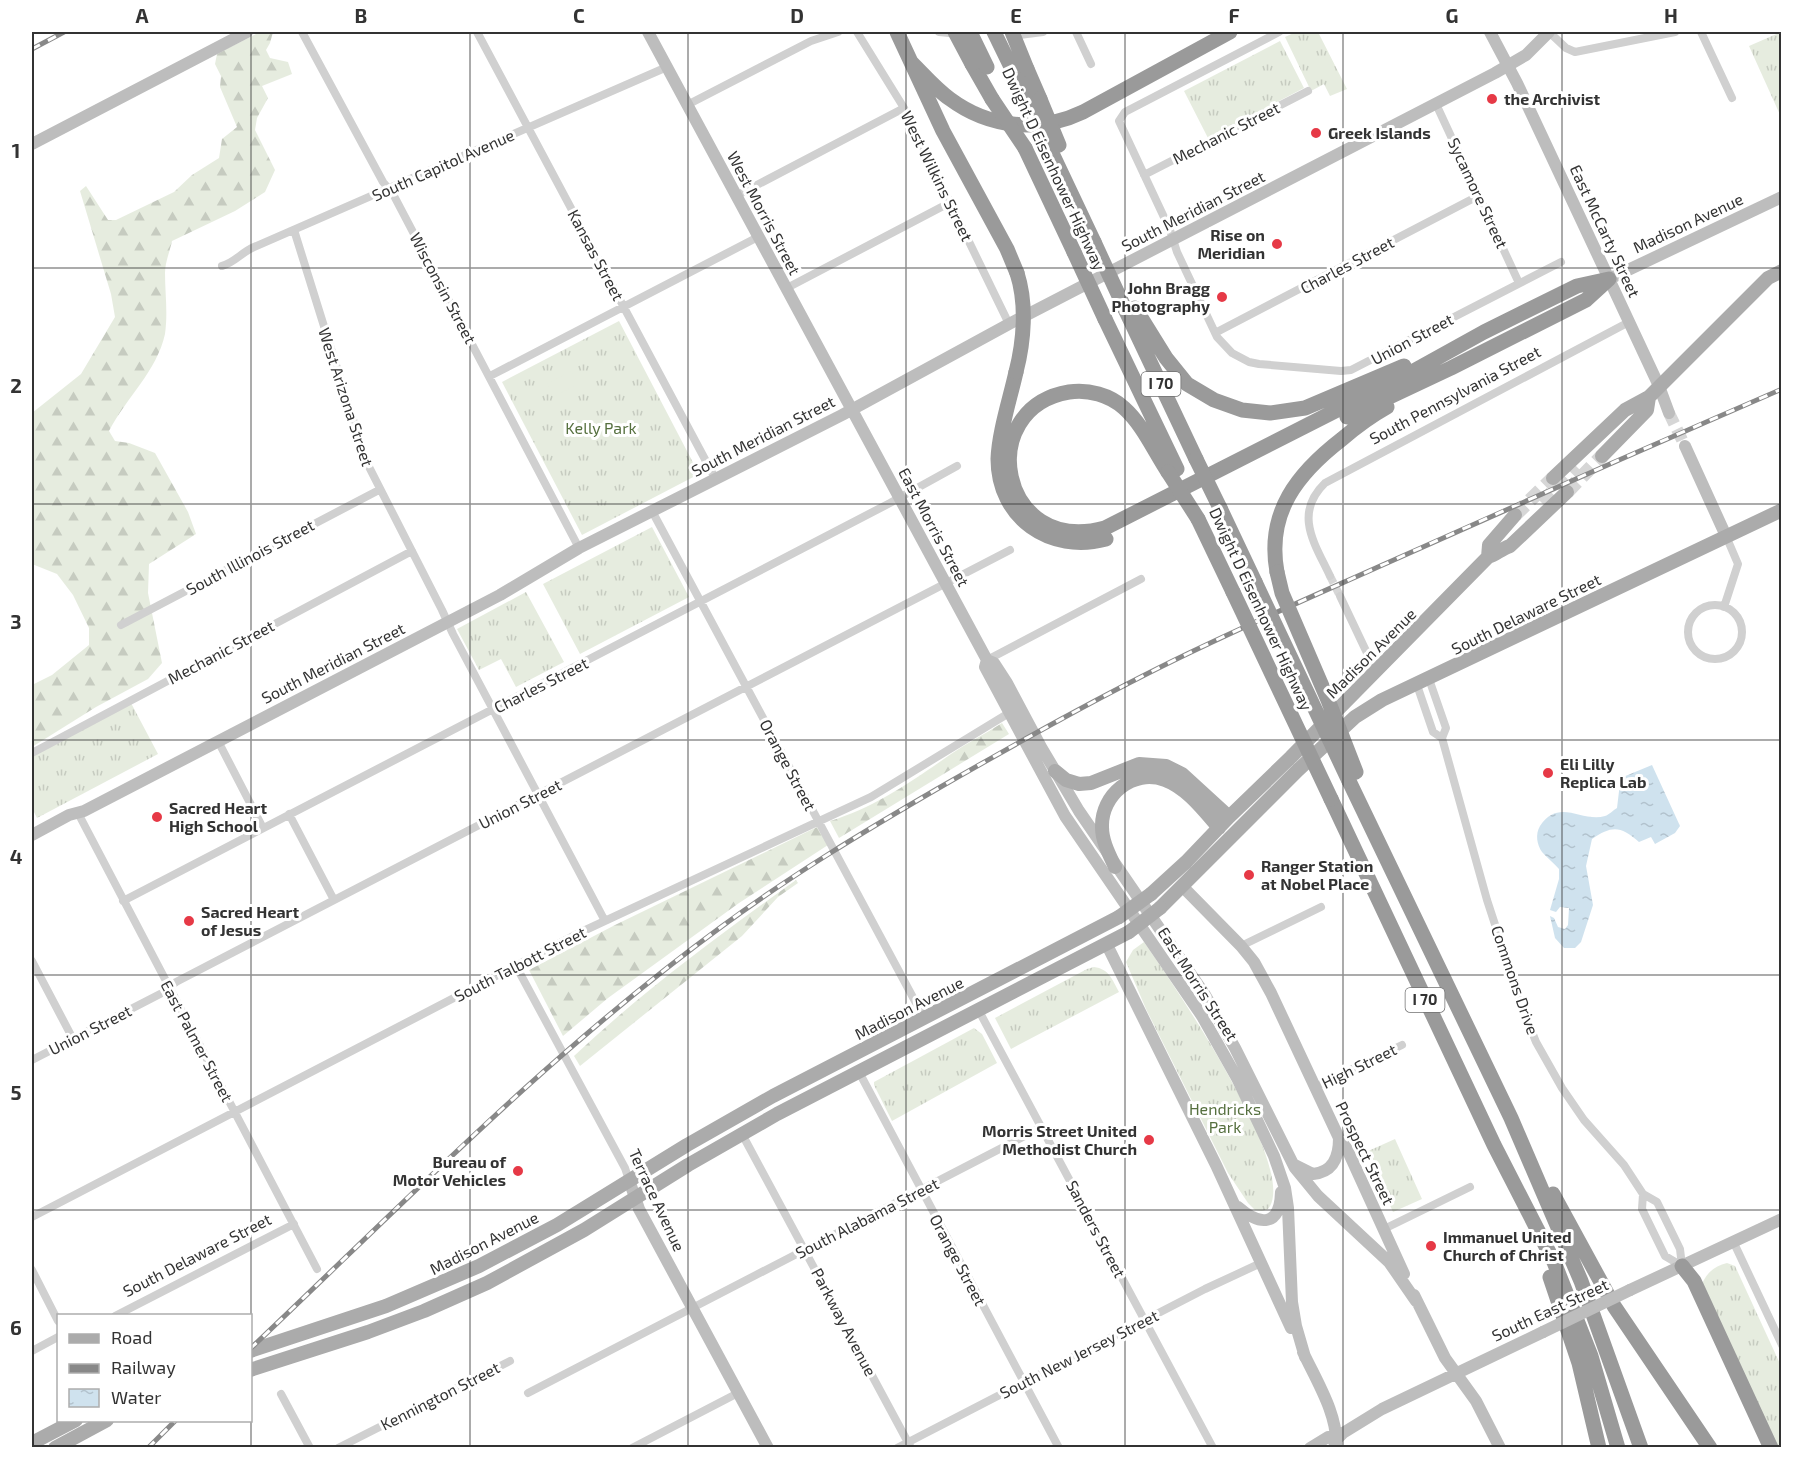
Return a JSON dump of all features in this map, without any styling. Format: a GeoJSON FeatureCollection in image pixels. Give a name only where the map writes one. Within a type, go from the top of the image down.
{"type":"FeatureCollection","features":[{"type":"Feature","properties":{"kind":"highway"},"geometry":{"type":"LineString","coordinates":[[897,32],[943,131],[1007,249],[1017,273],[1022,299],[1023,325],[999,453],[1000,478],[1005,495],[1019,517],[1036,530],[1054,539],[1079,543],[1116,535],[1354,413],[1451,368],[1586,300],[1609,279]]}},
{"type":"Feature","properties":{"kind":"highway"},"geometry":{"type":"LineString","coordinates":[[955,32],[979,66]]}},
{"type":"Feature","properties":{"kind":"highway","name":"Dwight D Eisenhower Highway"},"geometry":{"type":"LineString","coordinates":[[970,32],[979,66],[1025,148],[1106,319],[1172,470],[1198,519],[1461,1077],[1522,1200]]}},
{"type":"Feature","properties":{"kind":"highway","name":"Dwight D Eisenhower Highway"},"geometry":{"type":"LineString","coordinates":[[994,32],[1019,69],[1034,100],[1102,260],[1130,308],[1196,459],[1353,776],[1381,844],[1511,1118]]}},
{"type":"Feature","properties":{"kind":"highway"},"geometry":{"type":"LineString","coordinates":[[1012,32],[1019,69]]}},
{"type":"Feature","properties":{"kind":"highway"},"geometry":{"type":"LineString","coordinates":[[912,63],[944,94],[972,112],[1006,123],[1035,125],[1059,122],[1083,112],[1230,32]]}},
{"type":"Feature","properties":{"kind":"highway"},"geometry":{"type":"LineString","coordinates":[[1172,470],[1131,415],[1111,399],[1086,392],[1057,395],[1034,408],[1020,423],[1010,451],[1011,481],[1020,500],[1029,511],[1039,520],[1055,528],[1076,532],[1097,530],[1117,523],[1245,458],[1484,332],[1577,286],[1609,279]]}},
{"type":"Feature","properties":{"kind":"highway"},"geometry":{"type":"LineString","coordinates":[[1130,308],[1187,384],[1229,407],[1257,413],[1284,412],[1305,408],[1484,332]]}},
{"type":"Feature","properties":{"kind":"highway"},"geometry":{"type":"LineString","coordinates":[[1353,776],[1328,700],[1282,593],[1275,553],[1281,509],[1302,475],[1314,462],[1362,423],[1451,368]]}},
{"type":"Feature","properties":{"kind":"highway"},"geometry":{"type":"LineString","coordinates":[[1511,1118],[1614,1306],[1710,1448]]}},
{"type":"Feature","properties":{"kind":"highway","name":"I 70"},"geometry":{"type":"LineString","coordinates":[[1511,1118],[1585,1292],[1641,1448]]}},
{"type":"Feature","properties":{"kind":"highway"},"geometry":{"type":"LineString","coordinates":[[1522,1200],[1572,1339],[1587,1389],[1599,1448]]}},
{"type":"Feature","properties":{"kind":"highway","name":"I 70"},"geometry":{"type":"LineString","coordinates":[[1522,1200],[1554,1262],[1572,1305],[1604,1395],[1618,1448]]}},
{"type":"Feature","properties":{"kind":"highway"},"geometry":{"type":"LineString","coordinates":[[1682,1266],[1694,1281],[1771,1448]]}},
{"type":"Feature","properties":{"kind":"main road"},"geometry":{"type":"LineString","coordinates":[[32,144],[248,32]]}},
{"type":"Feature","properties":{"kind":"main road","name":"West Morris Street"},"geometry":{"type":"LineString","coordinates":[[648,32],[852,410]]}},
{"type":"Feature","properties":{"kind":"main road","name":"East McCarty Street"},"geometry":{"type":"LineString","coordinates":[[1490,32],[1609,279],[1659,386],[1669,413]]}},
{"type":"Feature","properties":{"kind":"main road","name":"South Meridian Street"},"geometry":{"type":"LineString","coordinates":[[32,835],[500,595],[579,548],[852,410],[1009,324],[1508,66],[1526,56],[1549,32]]}},
{"type":"Feature","properties":{"kind":"main road","name":"Madison Avenue"},"geometry":{"type":"LineString","coordinates":[[1609,279],[1782,197]]}},
{"type":"Feature","properties":{"kind":"main road"},"geometry":{"type":"LineString","coordinates":[[1577,467],[1630,415],[1639,400],[1649,396],[1768,278],[1780,271]]}},
{"type":"Feature","properties":{"kind":"main road"},"geometry":{"type":"LineString","coordinates":[[1602,456],[1647,410],[1649,396]]}},
{"type":"Feature","properties":{"kind":"main road"},"geometry":{"type":"LineString","coordinates":[[1553,478],[1625,410],[1633,407]]}},
{"type":"Feature","properties":{"kind":"main road","name":"East Morris Street"},"geometry":{"type":"LineString","coordinates":[[852,410],[987,660],[994,663],[1003,677],[1055,771],[1115,867],[1205,995],[1235,1048],[1291,1160],[1306,1183],[1318,1196],[1389,1262],[1416,1301]]}},
{"type":"Feature","properties":{"kind":"main road"},"geometry":{"type":"LineString","coordinates":[[1685,446],[1726,536]]}},
{"type":"Feature","properties":{"kind":"main road","name":"Madison Avenue"},"geometry":{"type":"LineString","coordinates":[[1501,549],[1510,546],[1567,492]]}},
{"type":"Feature","properties":{"kind":"main road","name":"Madison Avenue"},"geometry":{"type":"LineString","coordinates":[[252,1350],[366,1314],[430,1289],[515,1248],[764,1101],[1119,917],[1151,894],[1219,828],[1488,557],[1496,555],[1504,541],[1542,503]]}},
{"type":"Feature","properties":{"kind":"main road","name":"South Delaware Street"},"geometry":{"type":"LineString","coordinates":[[1298,770],[1355,717],[1382,700],[1782,510]]}},
{"type":"Feature","properties":{"kind":"main road","name":"Madison Avenue"},"geometry":{"type":"LineString","coordinates":[[1488,557],[1489,545],[1515,515]]}},
{"type":"Feature","properties":{"kind":"main road","name":"East Morris Street"},"geometry":{"type":"LineString","coordinates":[[987,660],[985,667],[1065,816],[1212,1032],[1274,1156],[1286,1195],[1292,1302],[1305,1357]]}},
{"type":"Feature","properties":{"kind":"main road"},"geometry":{"type":"LineString","coordinates":[[1055,771],[1066,780],[1079,784],[1090,783],[1139,764],[1166,766],[1182,774],[1229,817]]}},
{"type":"Feature","properties":{"kind":"main road","name":"Madison Avenue"},"geometry":{"type":"LineString","coordinates":[[252,1369],[368,1332],[450,1300],[542,1254],[742,1134],[1107,945],[1129,932],[1160,908],[1298,770]]}},
{"type":"Feature","properties":{"kind":"main road"},"geometry":{"type":"LineString","coordinates":[[1115,867],[1103,837],[1104,815],[1115,792],[1133,780],[1155,777],[1176,785],[1219,828]]}},
{"type":"Feature","properties":{"kind":"main road","name":"Prospect Street"},"geometry":{"type":"LineString","coordinates":[[1182,886],[1241,945],[1265,981],[1339,1138],[1347,1149],[1416,1301],[1443,1353],[1484,1415],[1500,1448]]}},
{"type":"Feature","properties":{"kind":"main road","name":"East Morris Street"},"geometry":{"type":"LineString","coordinates":[[1107,945],[1233,1203],[1334,1420],[1334,1444]]}},
{"type":"Feature","properties":{"kind":"main road"},"geometry":{"type":"LineString","coordinates":[[1291,1160],[1308,1173],[1324,1172],[1334,1164],[1339,1138]]}},
{"type":"Feature","properties":{"kind":"main road"},"geometry":{"type":"LineString","coordinates":[[1233,1203],[1257,1220],[1264,1220],[1275,1215],[1280,1205],[1281,1188],[1274,1156]]}},
{"type":"Feature","properties":{"kind":"main road","name":"Terrace Avenue"},"geometry":{"type":"LineString","coordinates":[[629,1180],[635,1198],[692,1308],[768,1448]]}},
{"type":"Feature","properties":{"kind":"main road","name":"South East Street"},"geometry":{"type":"LineString","coordinates":[[1310,1448],[1328,1437],[1334,1444],[1355,1424],[1382,1409],[1782,1218]]}},
{"type":"Feature","properties":{"kind":"main road"},"geometry":{"type":"LineString","coordinates":[[32,1443],[72,1422]]}},
{"type":"Feature","properties":{"kind":"main road"},"geometry":{"type":"LineString","coordinates":[[55,1448],[103,1422]]}},
{"type":"Feature","properties":{"kind":"street","name":"Wisconsin Street"},"geometry":{"type":"LineString","coordinates":[[302,32],[490,376],[579,548]]}},
{"type":"Feature","properties":{"kind":"street","name":"Kansas Street"},"geometry":{"type":"LineString","coordinates":[[477,32],[715,478]]}},
{"type":"Feature","properties":{"kind":"street"},"geometry":{"type":"LineString","coordinates":[[687,105],[811,41],[838,32]]}},
{"type":"Feature","properties":{"kind":"street","name":"West Wilkins Street"},"geometry":{"type":"LineString","coordinates":[[857,32],[904,108],[1009,324]]}},
{"type":"Feature","properties":{"kind":"street"},"geometry":{"type":"LineString","coordinates":[[939,32],[986,38],[1023,36],[1043,32]]}},
{"type":"Feature","properties":{"kind":"street"},"geometry":{"type":"LineString","coordinates":[[1076,32],[1091,64]]}},
{"type":"Feature","properties":{"kind":"street"},"geometry":{"type":"LineString","coordinates":[[1215,333],[1177,252],[1174,239],[1119,124],[1120,117],[1125,112],[1279,32]]}},
{"type":"Feature","properties":{"kind":"street"},"geometry":{"type":"LineString","coordinates":[[1549,32],[1566,48],[1575,52],[1676,32]]}},
{"type":"Feature","properties":{"kind":"street"},"geometry":{"type":"LineString","coordinates":[[1701,32],[1732,98]]}},
{"type":"Feature","properties":{"kind":"street","name":"South Capitol Avenue"},"geometry":{"type":"LineString","coordinates":[[222,266],[229,264],[249,249],[667,67]]}},
{"type":"Feature","properties":{"kind":"street","name":"Mechanic Street"},"geometry":{"type":"LineString","coordinates":[[1144,175],[1308,91]]}},
{"type":"Feature","properties":{"kind":"street","name":"Sycamore Street"},"geometry":{"type":"LineString","coordinates":[[1436,104],[1519,283]]}},
{"type":"Feature","properties":{"kind":"street"},"geometry":{"type":"LineString","coordinates":[[736,196],[904,108]]}},
{"type":"Feature","properties":{"kind":"street","name":"Charles Street"},"geometry":{"type":"LineString","coordinates":[[1215,333],[1478,196]]}},
{"type":"Feature","properties":{"kind":"street"},"geometry":{"type":"LineString","coordinates":[[785,289],[951,202]]}},
{"type":"Feature","properties":{"kind":"street","name":"West Arizona Street"},"geometry":{"type":"LineString","coordinates":[[294,230],[366,461],[379,490],[605,921]]}},
{"type":"Feature","properties":{"kind":"street"},"geometry":{"type":"LineString","coordinates":[[490,376],[758,237]]}},
{"type":"Feature","properties":{"kind":"street","name":"Union Street"},"geometry":{"type":"LineString","coordinates":[[1215,333],[1232,353],[1253,363],[1351,370],[1561,262]]}},
{"type":"Feature","properties":{"kind":"street","name":"South Pennsylvania Street"},"geometry":{"type":"LineString","coordinates":[[1330,576],[1311,536],[1308,524],[1309,511],[1316,494],[1333,478],[1629,322]]}},
{"type":"Feature","properties":{"kind":"street","name":"Charles Street"},"geometry":{"type":"LineString","coordinates":[[123,900],[493,710],[957,466]]}},
{"type":"Feature","properties":{"kind":"street","name":"South Illinois Street"},"geometry":{"type":"LineString","coordinates":[[121,625],[379,490]]}},
{"type":"Feature","properties":{"kind":"street","name":"Orange Street"},"geometry":{"type":"LineString","coordinates":[[652,511],[924,1018]]}},
{"type":"Feature","properties":{"kind":"street"},"geometry":{"type":"LineString","coordinates":[[1724,607],[1738,564],[1726,536]]}},
{"type":"Feature","properties":{"kind":"street","name":"Union Street"},"geometry":{"type":"LineString","coordinates":[[32,1060],[169,988],[176,982],[1010,550]]}},
{"type":"Feature","properties":{"kind":"street","name":"Mechanic Street"},"geometry":{"type":"LineString","coordinates":[[32,753],[412,551]]}},
{"type":"Feature","properties":{"kind":"street"},"geometry":{"type":"LineString","coordinates":[[987,660],[1141,579]]}},
{"type":"Feature","properties":{"kind":"street"},"geometry":{"type":"LineString","coordinates":[[1340,596],[1376,672]]}},
{"type":"Feature","properties":{"kind":"street"},"geometry":{"type":"LineString","coordinates":[[1714,605],[1724,607],[1735,614],[1740,622],[1742,634],[1740,644],[1723,659],[1704,658],[1695,651],[1689,641],[1689,623],[1704,607],[1714,605]]}},
{"type":"Feature","properties":{"kind":"street"},"geometry":{"type":"LineString","coordinates":[[1423,682],[1446,728],[1442,738],[1433,732],[1423,682]]}},
{"type":"Feature","properties":{"kind":"street","name":"South Talbott Street"},"geometry":{"type":"LineString","coordinates":[[32,1217],[605,921],[871,797],[1009,713]]}},
{"type":"Feature","properties":{"kind":"street","name":"Commons Drive"},"geometry":{"type":"LineString","coordinates":[[1442,738],[1487,900],[1531,1030],[1571,1102],[1624,1166],[1643,1194]]}},
{"type":"Feature","properties":{"kind":"street"},"geometry":{"type":"LineString","coordinates":[[218,741],[263,828]]}},
{"type":"Feature","properties":{"kind":"street","name":"East Palmer Street"},"geometry":{"type":"LineString","coordinates":[[78,813],[317,1269]]}},
{"type":"Feature","properties":{"kind":"street"},"geometry":{"type":"LineString","coordinates":[[289,814],[334,900]]}},
{"type":"Feature","properties":{"kind":"street"},"geometry":{"type":"LineString","coordinates":[[1241,945],[1321,907]]}},
{"type":"Feature","properties":{"kind":"street"},"geometry":{"type":"LineString","coordinates":[[32,961],[73,1039]]}},
{"type":"Feature","properties":{"kind":"street","name":"Terrace Avenue"},"geometry":{"type":"LineString","coordinates":[[516,966],[625,1168],[629,1180]]}},
{"type":"Feature","properties":{"kind":"street","name":"Sanders Street"},"geometry":{"type":"LineString","coordinates":[[979,1011],[1213,1448]]}},
{"type":"Feature","properties":{"kind":"street","name":"High Street"},"geometry":{"type":"LineString","coordinates":[[1315,1087],[1402,1046]]}},
{"type":"Feature","properties":{"kind":"street","name":"Orange Street"},"geometry":{"type":"LineString","coordinates":[[859,1072],[1059,1448]]}},
{"type":"Feature","properties":{"kind":"street","name":"South Alabama Street"},"geometry":{"type":"LineString","coordinates":[[692,1308],[1042,1127]]}},
{"type":"Feature","properties":{"kind":"street","name":"Parkway Avenue"},"geometry":{"type":"LineString","coordinates":[[742,1134],[909,1445]]}},
{"type":"Feature","properties":{"kind":"street"},"geometry":{"type":"LineString","coordinates":[[1384,1229],[1470,1187]]}},
{"type":"Feature","properties":{"kind":"street"},"geometry":{"type":"LineString","coordinates":[[1643,1194],[1657,1202],[1680,1250],[1682,1266],[1665,1256],[1642,1209],[1643,1194]]}},
{"type":"Feature","properties":{"kind":"street","name":"South Delaware Street"},"geometry":{"type":"LineString","coordinates":[[119,1314],[294,1224]]}},
{"type":"Feature","properties":{"kind":"street"},"geometry":{"type":"LineString","coordinates":[[1733,1241],[1782,1345]]}},
{"type":"Feature","properties":{"kind":"street","name":"South New Jersey Street"},"geometry":{"type":"LineString","coordinates":[[897,1448],[909,1445],[1145,1320],[1261,1263]]}},
{"type":"Feature","properties":{"kind":"street"},"geometry":{"type":"LineString","coordinates":[[32,1270],[57,1319]]}},
{"type":"Feature","properties":{"kind":"street"},"geometry":{"type":"LineString","coordinates":[[528,1394],[692,1308]]}},
{"type":"Feature","properties":{"kind":"street"},"geometry":{"type":"LineString","coordinates":[[32,1351],[57,1338]]}},
{"type":"Feature","properties":{"kind":"street","name":"Kennington Street"},"geometry":{"type":"LineString","coordinates":[[338,1448],[510,1361]]}},
{"type":"Feature","properties":{"kind":"street"},"geometry":{"type":"LineString","coordinates":[[632,1448],[738,1393]]}},
{"type":"Feature","properties":{"kind":"street"},"geometry":{"type":"LineString","coordinates":[[281,1394],[310,1448]]}},
{"type":"Feature","properties":{"kind":"green space"},"geometry":{"type":"Polygon","coordinates":[[[260,32],[273,32],[266,50],[270,58],[288,62],[292,74],[262,86],[268,98],[257,118],[255,130],[275,170],[265,192],[235,211],[172,241],[165,269],[166,326],[161,347],[148,372],[109,431],[115,441],[129,443],[155,453],[188,512],[196,534],[149,564],[148,593],[162,663],[148,679],[96,707],[32,747],[32,685],[52,675],[89,645],[89,628],[73,595],[57,574],[32,564],[32,413],[81,374],[115,317],[111,294],[80,191],[86,186],[108,220],[116,220],[174,192],[192,175],[219,158],[222,139],[237,127],[220,87],[221,76],[215,64],[217,54],[260,32]]]}},
{"type":"Feature","properties":{"kind":"green space"},"geometry":{"type":"Polygon","coordinates":[[[1296,32],[1318,32],[1347,89],[1330,96],[1324,84],[1311,91],[1285,37],[1296,32]]]}},
{"type":"Feature","properties":{"kind":"green space"},"geometry":{"type":"Polygon","coordinates":[[[1782,32],[1781,117],[1749,46],[1782,32]]]}},
{"type":"Feature","properties":{"kind":"green space"},"geometry":{"type":"Polygon","coordinates":[[[1280,41],[1304,88],[1208,138],[1184,91],[1280,41]]]}},
{"type":"Feature","properties":{"kind":"green space","name":"Kelly Park"},"geometry":{"type":"Polygon","coordinates":[[[619,321],[699,474],[582,535],[502,382],[619,321]]]}},
{"type":"Feature","properties":{"kind":"green space"},"geometry":{"type":"Polygon","coordinates":[[[571,371],[578,384],[553,397],[547,384],[571,371]]]}},
{"type":"Feature","properties":{"kind":"green space"},"geometry":{"type":"Polygon","coordinates":[[[652,527],[689,597],[580,654],[543,584],[652,527]]]}},
{"type":"Feature","properties":{"kind":"green space"},"geometry":{"type":"Polygon","coordinates":[[[526,592],[564,662],[516,687],[501,659],[479,670],[457,629],[526,592]]]}},
{"type":"Feature","properties":{"kind":"green space"},"geometry":{"type":"Polygon","coordinates":[[[131,703],[158,754],[37,818],[32,808],[32,756],[131,703]]]}},
{"type":"Feature","properties":{"kind":"green space"},"geometry":{"type":"Polygon","coordinates":[[[1002,723],[1009,734],[839,838],[830,821],[862,809],[893,792],[1002,723]]]}},
{"type":"Feature","properties":{"kind":"green space"},"geometry":{"type":"Polygon","coordinates":[[[817,827],[828,845],[739,903],[608,998],[563,1036],[529,970],[615,925],[817,827]]]}},
{"type":"Feature","properties":{"kind":"green space"},"geometry":{"type":"Polygon","coordinates":[[[796,880],[798,883],[778,897],[742,936],[580,1066],[574,1056],[600,1032],[654,986],[796,880]]]}},
{"type":"Feature","properties":{"kind":"green space","name":"Hendricks Park"},"geometry":{"type":"Polygon","coordinates":[[[1144,942],[1203,1032],[1250,1117],[1266,1156],[1273,1188],[1268,1209],[1255,1210],[1228,1173],[1146,1009],[1126,962],[1133,950],[1144,942]]]}},
{"type":"Feature","properties":{"kind":"green space"},"geometry":{"type":"Polygon","coordinates":[[[1094,967],[1107,972],[1119,992],[1011,1049],[995,1018],[1094,967]]]}},
{"type":"Feature","properties":{"kind":"green space"},"geometry":{"type":"Polygon","coordinates":[[[974,1028],[982,1034],[997,1063],[892,1121],[874,1082],[974,1028]]]}},
{"type":"Feature","properties":{"kind":"green space"},"geometry":{"type":"Polygon","coordinates":[[[1395,1139],[1422,1199],[1393,1212],[1366,1152],[1395,1139]]]}},
{"type":"Feature","properties":{"kind":"green space"},"geometry":{"type":"Polygon","coordinates":[[[1727,1263],[1735,1266],[1781,1366],[1781,1447],[1775,1447],[1702,1284],[1712,1270],[1727,1263]]]}},
{"type":"Feature","properties":{"kind":"water"},"geometry":{"type":"Polygon","coordinates":[[[1652,765],[1680,826],[1675,833],[1655,844],[1651,837],[1639,842],[1627,833],[1616,829],[1605,831],[1592,839],[1586,866],[1593,905],[1581,942],[1575,948],[1564,948],[1555,938],[1550,916],[1554,918],[1558,927],[1565,929],[1568,925],[1569,908],[1560,907],[1556,912],[1550,910],[1559,879],[1559,869],[1540,849],[1537,839],[1538,829],[1547,818],[1555,813],[1596,817],[1608,815],[1617,808],[1620,783],[1623,777],[1652,765]]]}},
{"type":"Feature","properties":{"kind":"tunnel"},"geometry":{"type":"LineString","coordinates":[[1669,413],[1685,446]]}},
{"type":"Feature","properties":{"kind":"tunnel"},"geometry":{"type":"LineString","coordinates":[[1567,492],[1602,456]]}},
{"type":"Feature","properties":{"kind":"tunnel"},"geometry":{"type":"LineString","coordinates":[[1542,503],[1577,467]]}},
{"type":"Feature","properties":{"kind":"tunnel"},"geometry":{"type":"LineString","coordinates":[[1515,515],[1553,478]]}},
{"type":"Feature","properties":{"kind":"tunnel"},"geometry":{"type":"LineString","coordinates":[[1330,576],[1340,596]]}},
{"type":"Feature","properties":{"kind":"railway"},"geometry":{"type":"LineString","coordinates":[[32,49],[64,32]]}},
{"type":"Feature","properties":{"kind":"railway"},"geometry":{"type":"LineString","coordinates":[[252,1347],[479,1130],[597,1025],[721,927],[827,855],[1030,736],[1187,654],[1485,519],[1782,389]]}},
{"type":"Feature","properties":{"kind":"railway"},"geometry":{"type":"LineString","coordinates":[[148,1448],[174,1422]]}},
{"type":"Feature","properties":{"kind":"place","name":"the Archivist"},"geometry":{"type":"Point","coordinates":[1492,99]}},
{"type":"Feature","properties":{"kind":"place","name":"Greek Islands"},"geometry":{"type":"Point","coordinates":[1316,133]}},
{"type":"Feature","properties":{"kind":"place","name":"Rise on Meridian"},"geometry":{"type":"Point","coordinates":[1277,244]}},
{"type":"Feature","properties":{"kind":"place","name":"John Bragg Photography"},"geometry":{"type":"Point","coordinates":[1222,297]}},
{"type":"Feature","properties":{"kind":"place","name":"Eli Lilly Replica Lab"},"geometry":{"type":"Point","coordinates":[1548,773]}},
{"type":"Feature","properties":{"kind":"place","name":"Sacred Heart High School"},"geometry":{"type":"Point","coordinates":[157,817]}},
{"type":"Feature","properties":{"kind":"place","name":"Ranger Station at Nobel Place"},"geometry":{"type":"Point","coordinates":[1249,875]}},
{"type":"Feature","properties":{"kind":"place","name":"Sacred Heart of Jesus"},"geometry":{"type":"Point","coordinates":[189,921]}},
{"type":"Feature","properties":{"kind":"place","name":"Morris Street United Methodist Church"},"geometry":{"type":"Point","coordinates":[1149,1140]}},
{"type":"Feature","properties":{"kind":"place","name":"Bureau of Motor Vehicles"},"geometry":{"type":"Point","coordinates":[518,1171]}},
{"type":"Feature","properties":{"kind":"place","name":"Immanuel United Church of Christ"},"geometry":{"type":"Point","coordinates":[1431,1246]}}]}
